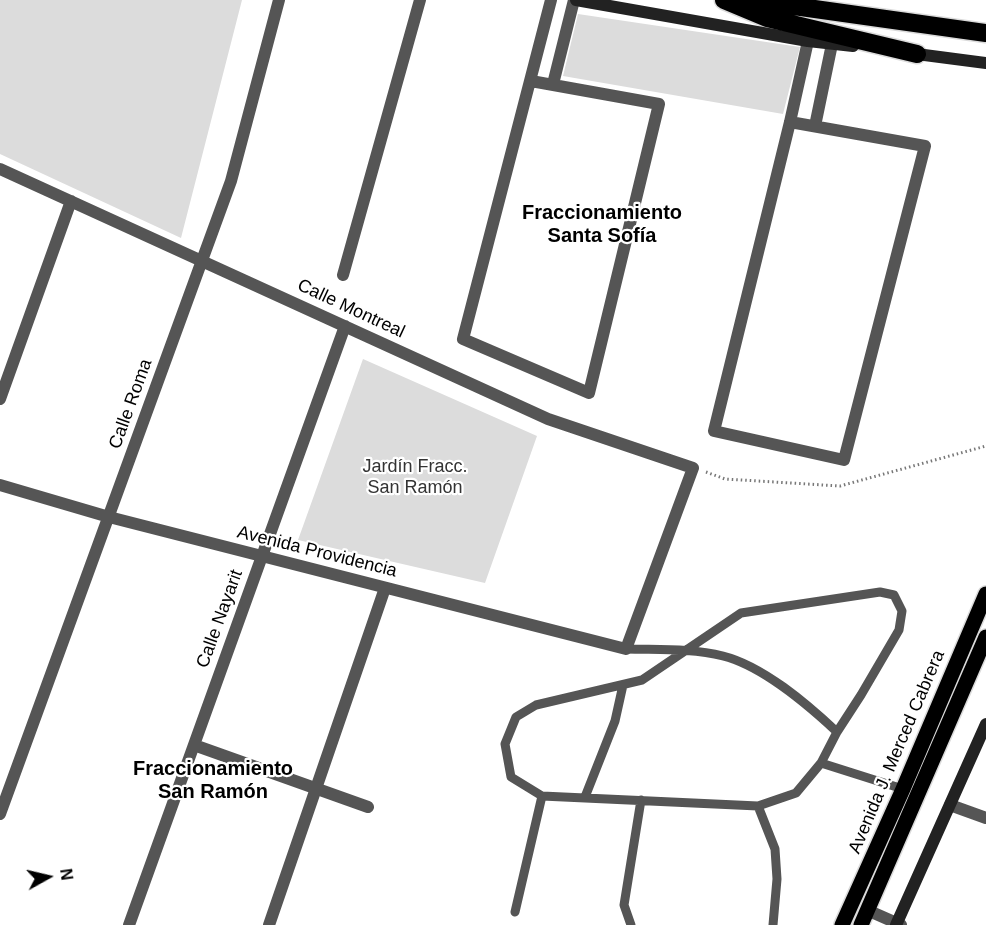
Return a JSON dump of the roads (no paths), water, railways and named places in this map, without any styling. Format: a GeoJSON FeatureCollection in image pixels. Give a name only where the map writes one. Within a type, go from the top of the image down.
{"type":"FeatureCollection","features":[{"type":"Feature","properties":{"kind":"highway"},"geometry":{"type":"LineString","coordinates":[[724,0],[766,18],[917,54]]}},
{"type":"Feature","properties":{"kind":"highway"},"geometry":{"type":"LineString","coordinates":[[752,0],[986,33]]}},
{"type":"Feature","properties":{"kind":"main road","name":"Avenida J. Merced Cabrera"},"geometry":{"type":"LineString","coordinates":[[842,925],[986,594]]}},
{"type":"Feature","properties":{"kind":"main road","name":"Avenida J. Merced Cabrera"},"geometry":{"type":"LineString","coordinates":[[861,925],[986,638]]}},
{"type":"Feature","properties":{"kind":"street","name":"Calle Roma"},"geometry":{"type":"LineString","coordinates":[[0,814],[231,181],[279,0]]}},
{"type":"Feature","properties":{"kind":"street"},"geometry":{"type":"LineString","coordinates":[[343,275],[420,0]]}},
{"type":"Feature","properties":{"kind":"street"},"geometry":{"type":"LineString","coordinates":[[531,81],[659,104],[589,393],[463,339],[552,0]]}},
{"type":"Feature","properties":{"kind":"street"},"geometry":{"type":"LineString","coordinates":[[552,84],[575,0],[808,41],[986,63]]}},
{"type":"Feature","properties":{"kind":"street"},"geometry":{"type":"LineString","coordinates":[[790,122],[925,146],[844,460],[714,431],[808,41]]}},
{"type":"Feature","properties":{"kind":"street"},"geometry":{"type":"LineString","coordinates":[[815,126],[832,44]]}},
{"type":"Feature","properties":{"kind":"street","name":"Calle Montreal"},"geometry":{"type":"LineString","coordinates":[[0,169],[548,419],[693,468],[626,649]]}},
{"type":"Feature","properties":{"kind":"street"},"geometry":{"type":"LineString","coordinates":[[0,399],[71,201]]}},
{"type":"Feature","properties":{"kind":"street","name":"Calle Nayarit"},"geometry":{"type":"LineString","coordinates":[[129,925],[345,326]]}},
{"type":"Feature","properties":{"kind":"street","name":"Avenida Providencia"},"geometry":{"type":"LineString","coordinates":[[0,485],[109,517],[626,649]]}},
{"type":"Feature","properties":{"kind":"street"},"geometry":{"type":"LineString","coordinates":[[269,925],[385,588]]}},
{"type":"Feature","properties":{"kind":"street"},"geometry":{"type":"LineString","coordinates":[[867,910],[898,924],[986,724]]}},
{"type":"Feature","properties":{"kind":"street"},"geometry":{"type":"LineString","coordinates":[[194,746],[368,807]]}},
{"type":"Feature","properties":{"kind":"street"},"geometry":{"type":"LineString","coordinates":[[950,805],[986,818]]}},
{"type":"Feature","properties":{"kind":"lane"},"geometry":{"type":"LineString","coordinates":[[880,592],[894,595],[902,611],[899,630],[837,732],[821,763],[796,793],[758,806],[542,796],[511,777],[505,744],[516,717],[536,705],[623,685],[642,680],[741,613],[880,592]]}},
{"type":"Feature","properties":{"kind":"lane"},"geometry":{"type":"LineString","coordinates":[[626,649],[685,650],[722,656],[749,665],[808,705],[837,732]]}},
{"type":"Feature","properties":{"kind":"lane"},"geometry":{"type":"LineString","coordinates":[[585,797],[615,721],[623,685]]}},
{"type":"Feature","properties":{"kind":"lane"},"geometry":{"type":"LineString","coordinates":[[821,763],[903,789]]}},
{"type":"Feature","properties":{"kind":"lane"},"geometry":{"type":"LineString","coordinates":[[515,912],[542,796]]}},
{"type":"Feature","properties":{"kind":"lane"},"geometry":{"type":"LineString","coordinates":[[631,925],[624,905],[642,800]]}},
{"type":"Feature","properties":{"kind":"lane"},"geometry":{"type":"LineString","coordinates":[[758,806],[774,849],[777,879],[773,925]]}},
{"type":"Feature","properties":{"kind":"district","name":"Fraccionamiento Santa Sofía"},"geometry":{"type":"Point","coordinates":[602,224]}},
{"type":"Feature","properties":{"kind":"district","name":"Fraccionamiento San Ramón"},"geometry":{"type":"Point","coordinates":[213,780]}},
{"type":"Feature","properties":{"kind":"park label","name":"Jardín Fracc. San Ramón"},"geometry":{"type":"Point","coordinates":[415,477]}}]}
